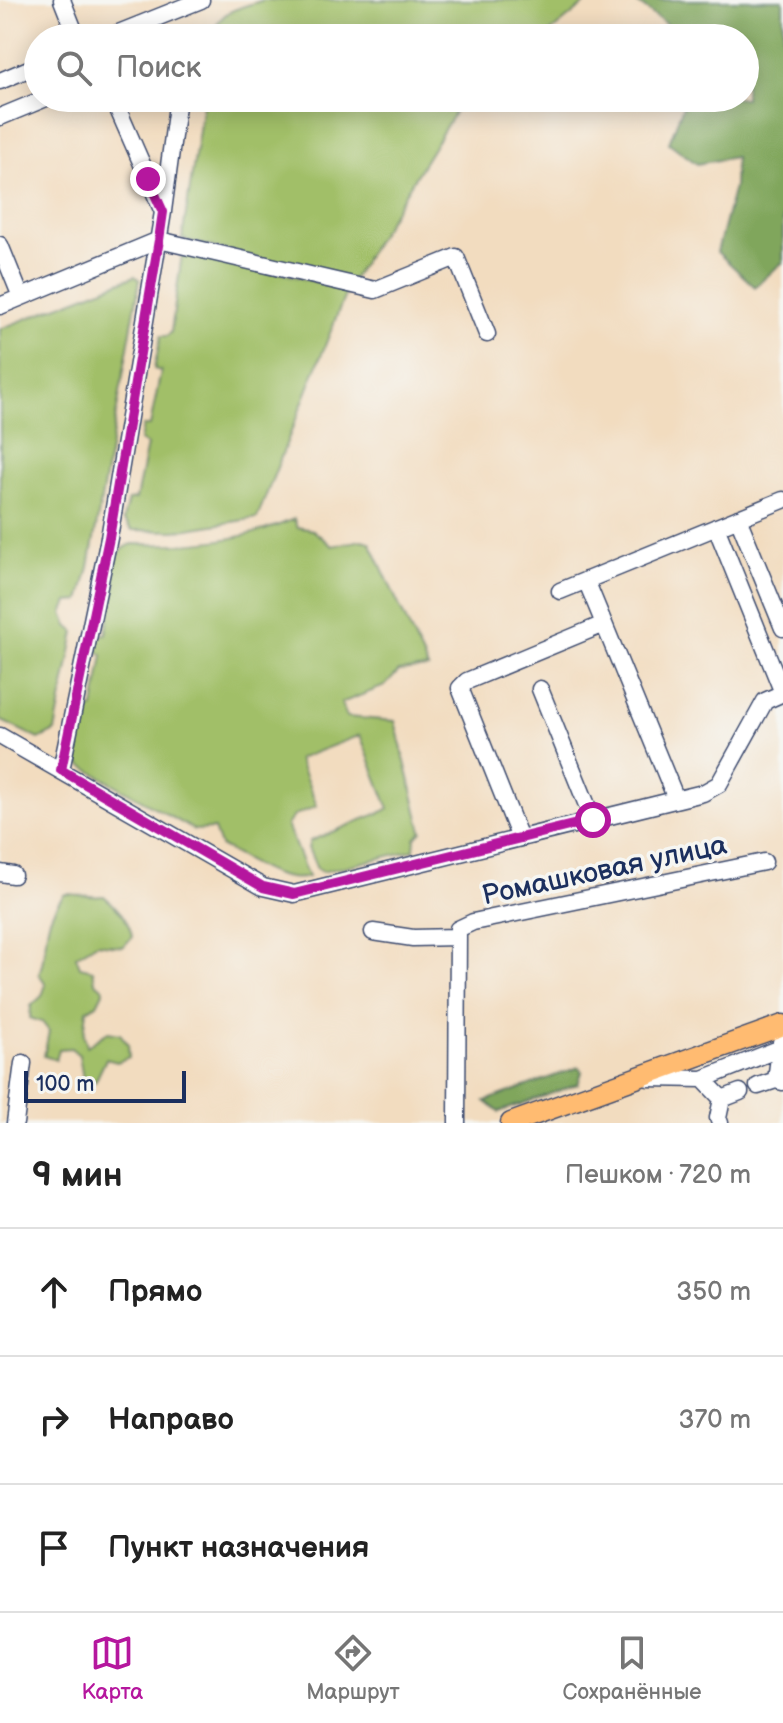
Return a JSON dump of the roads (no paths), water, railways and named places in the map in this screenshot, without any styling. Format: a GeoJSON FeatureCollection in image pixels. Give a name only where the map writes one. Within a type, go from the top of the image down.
{"type":"FeatureCollection","features":[{"type":"Feature","properties":{"kind":"main road"},"geometry":{"type":"LineString","coordinates":[[511,1123],[782,1026]]}},
{"type":"Feature","properties":{"kind":"street"},"geometry":{"type":"LineString","coordinates":[[62,0],[71,24]]}},
{"type":"Feature","properties":{"kind":"street"},"geometry":{"type":"LineString","coordinates":[[141,24],[201,0]]}},
{"type":"Feature","properties":{"kind":"street"},"geometry":{"type":"LineString","coordinates":[[0,81],[24,71]]}},
{"type":"Feature","properties":{"kind":"street"},"geometry":{"type":"LineString","coordinates":[[0,117],[24,107]]}},
{"type":"Feature","properties":{"kind":"street"},"geometry":{"type":"LineString","coordinates":[[119,112],[163,212]]}},
{"type":"Feature","properties":{"kind":"street"},"geometry":{"type":"LineString","coordinates":[[61,770],[109,538],[159,240],[176,112]]}},
{"type":"Feature","properties":{"kind":"street"},"geometry":{"type":"LineString","coordinates":[[0,306],[159,240],[375,290],[456,257],[487,334]]}},
{"type":"Feature","properties":{"kind":"street"},"geometry":{"type":"LineString","coordinates":[[0,245],[21,297]]}},
{"type":"Feature","properties":{"kind":"street"},"geometry":{"type":"LineString","coordinates":[[560,591],[783,500]]}},
{"type":"Feature","properties":{"kind":"street"},"geometry":{"type":"LineString","coordinates":[[738,518],[783,628]]}},
{"type":"Feature","properties":{"kind":"street"},"geometry":{"type":"LineString","coordinates":[[0,736],[263,887],[294,894],[715,788],[761,707],[771,697],[783,693],[716,527]]}},
{"type":"Feature","properties":{"kind":"street"},"geometry":{"type":"LineString","coordinates":[[586,580],[676,799]]}},
{"type":"Feature","properties":{"kind":"street"},"geometry":{"type":"LineString","coordinates":[[520,838],[460,688],[467,681],[604,624]]}},
{"type":"Feature","properties":{"kind":"street"},"geometry":{"type":"LineString","coordinates":[[540,689],[593,820]]}},
{"type":"Feature","properties":{"kind":"street","name":"Ромашковая улица"},"geometry":{"type":"LineString","coordinates":[[457,1123],[458,929],[473,922],[764,862]]}},
{"type":"Feature","properties":{"kind":"street"},"geometry":{"type":"LineString","coordinates":[[373,932],[413,938],[457,937]]}},
{"type":"Feature","properties":{"kind":"street"},"geometry":{"type":"LineString","coordinates":[[758,1086],[780,1067],[782,1026]]}},
{"type":"Feature","properties":{"kind":"street"},"geometry":{"type":"LineString","coordinates":[[15,1123],[23,1063]]}},
{"type":"Feature","properties":{"kind":"street"},"geometry":{"type":"LineString","coordinates":[[638,1078],[703,1079],[780,1067]]}},
{"type":"Feature","properties":{"kind":"street"},"geometry":{"type":"LineString","coordinates":[[703,1079],[722,1099]]}},
{"type":"Feature","properties":{"kind":"street"},"geometry":{"type":"LineString","coordinates":[[722,1099],[740,1092]]}},
{"type":"Feature","properties":{"kind":"street"},"geometry":{"type":"LineString","coordinates":[[720,1123],[718,1118],[722,1099]]}}]}
